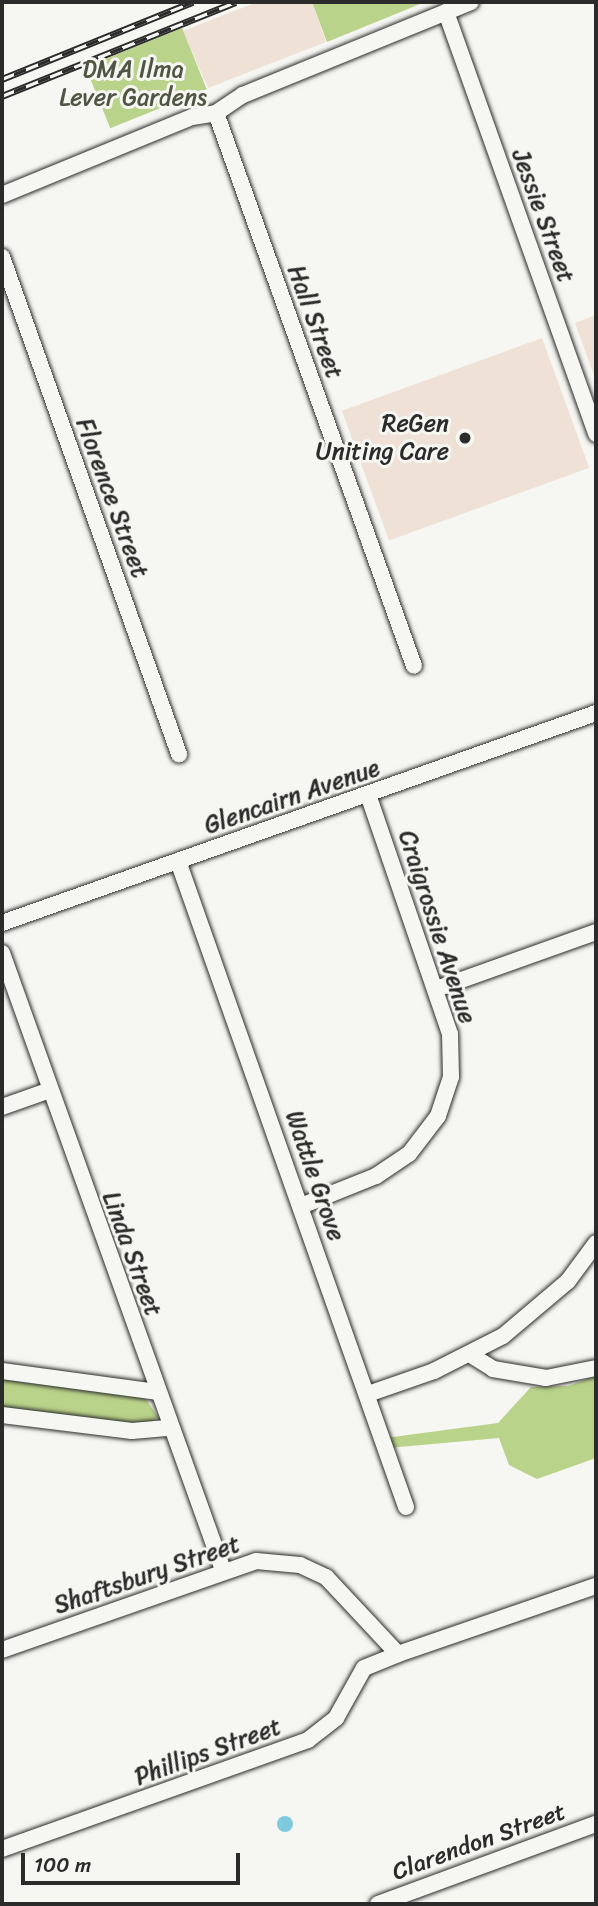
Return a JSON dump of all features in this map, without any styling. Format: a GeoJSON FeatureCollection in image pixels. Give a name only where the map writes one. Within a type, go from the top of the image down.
{"type":"FeatureCollection","features":[{"type":"Feature","properties":{"kind":"street"},"geometry":{"type":"LineString","coordinates":[[2,195],[192,117],[216,113],[243,95],[471,2]]}},
{"type":"Feature","properties":{"kind":"street","name":"Jessie Street"},"geometry":{"type":"LineString","coordinates":[[446,12],[596,434]]}},
{"type":"Feature","properties":{"kind":"street","name":"Hall Street"},"geometry":{"type":"LineString","coordinates":[[216,113],[414,666]]}},
{"type":"Feature","properties":{"kind":"street","name":"Florence Street"},"geometry":{"type":"LineString","coordinates":[[2,257],[179,754]]}},
{"type":"Feature","properties":{"kind":"street","name":"Glencairn Avenue"},"geometry":{"type":"LineString","coordinates":[[2,923],[596,713]]}},
{"type":"Feature","properties":{"kind":"street","name":"Craigrossie Avenue"},"geometry":{"type":"LineString","coordinates":[[301,1206],[392,1167],[439,1116],[452,1055],[436,989],[368,794]]}},
{"type":"Feature","properties":{"kind":"street","name":"Wattle Grove"},"geometry":{"type":"LineString","coordinates":[[178,860],[406,1507]]}},
{"type":"Feature","properties":{"kind":"street"},"geometry":{"type":"LineString","coordinates":[[436,989],[596,932]]}},
{"type":"Feature","properties":{"kind":"street","name":"Linda Street"},"geometry":{"type":"LineString","coordinates":[[2,953],[157,1392],[223,1570]]}},
{"type":"Feature","properties":{"kind":"street"},"geometry":{"type":"LineString","coordinates":[[2,1107],[50,1090]]}},
{"type":"Feature","properties":{"kind":"street"},"geometry":{"type":"LineString","coordinates":[[368,1394],[471,1355],[540,1309],[596,1242]]}},
{"type":"Feature","properties":{"kind":"street"},"geometry":{"type":"LineString","coordinates":[[471,1355],[493,1369],[546,1378],[596,1368]]}},
{"type":"Feature","properties":{"kind":"street"},"geometry":{"type":"LineString","coordinates":[[2,1371],[157,1392]]}},
{"type":"Feature","properties":{"kind":"street"},"geometry":{"type":"LineString","coordinates":[[2,1415],[132,1431],[170,1428]]}},
{"type":"Feature","properties":{"kind":"street","name":"Shaftsbury Street"},"geometry":{"type":"LineString","coordinates":[[2,1650],[223,1570],[273,1560],[319,1573],[352,1597],[384,1645],[397,1654]]}},
{"type":"Feature","properties":{"kind":"street"},"geometry":{"type":"LineString","coordinates":[[397,1654],[596,1586]]}},
{"type":"Feature","properties":{"kind":"street","name":"Phillips Street"},"geometry":{"type":"LineString","coordinates":[[2,1849],[308,1740],[336,1718],[364,1668],[397,1654]]}},
{"type":"Feature","properties":{"kind":"street","name":"Clarendon Street"},"geometry":{"type":"LineString","coordinates":[[377,1904],[596,1824]]}},
{"type":"Feature","properties":{"kind":"shaded area"},"geometry":{"type":"Polygon","coordinates":[[[257,2],[312,2],[326,42],[208,88],[183,31],[257,2]]]}},
{"type":"Feature","properties":{"kind":"shaded area"},"geometry":{"type":"Polygon","coordinates":[[[596,315],[596,381],[575,323],[596,315]]]}},
{"type":"Feature","properties":{"kind":"shaded area","name":"ReGen Uniting Care"},"geometry":{"type":"Polygon","coordinates":[[[542,338],[589,468],[389,541],[342,411],[542,338]]]}},
{"type":"Feature","properties":{"kind":"green space"},"geometry":{"type":"Polygon","coordinates":[[[312,2],[425,2],[327,42],[312,2]]]}},
{"type":"Feature","properties":{"kind":"green space","name":"DMA Ilma Lever Gardens"},"geometry":{"type":"Polygon","coordinates":[[[182,28],[207,89],[110,128],[86,67],[182,28]]]}},
{"type":"Feature","properties":{"kind":"green space"},"geometry":{"type":"Polygon","coordinates":[[[2,1375],[144,1396],[158,1417],[146,1426],[2,1410],[2,1375]]]}},
{"type":"Feature","properties":{"kind":"green space"},"geometry":{"type":"Polygon","coordinates":[[[596,1376],[596,1458],[537,1479],[509,1465],[499,1438],[388,1448],[385,1438],[498,1423],[531,1387],[568,1386],[596,1376]]]}},
{"type":"Feature","properties":{"kind":"water"},"geometry":{"type":"Polygon","coordinates":[[[285,1816],[293,1824],[285,1832],[277,1824],[285,1816]]]}},
{"type":"Feature","properties":{"kind":"railway"},"geometry":{"type":"LineString","coordinates":[[2,79],[193,2]]}},
{"type":"Feature","properties":{"kind":"railway"},"geometry":{"type":"LineString","coordinates":[[2,96],[236,2]]}},
{"type":"Feature","properties":{"kind":"place","name":"ReGen Uniting Care"},"geometry":{"type":"Point","coordinates":[465,438]}}]}
